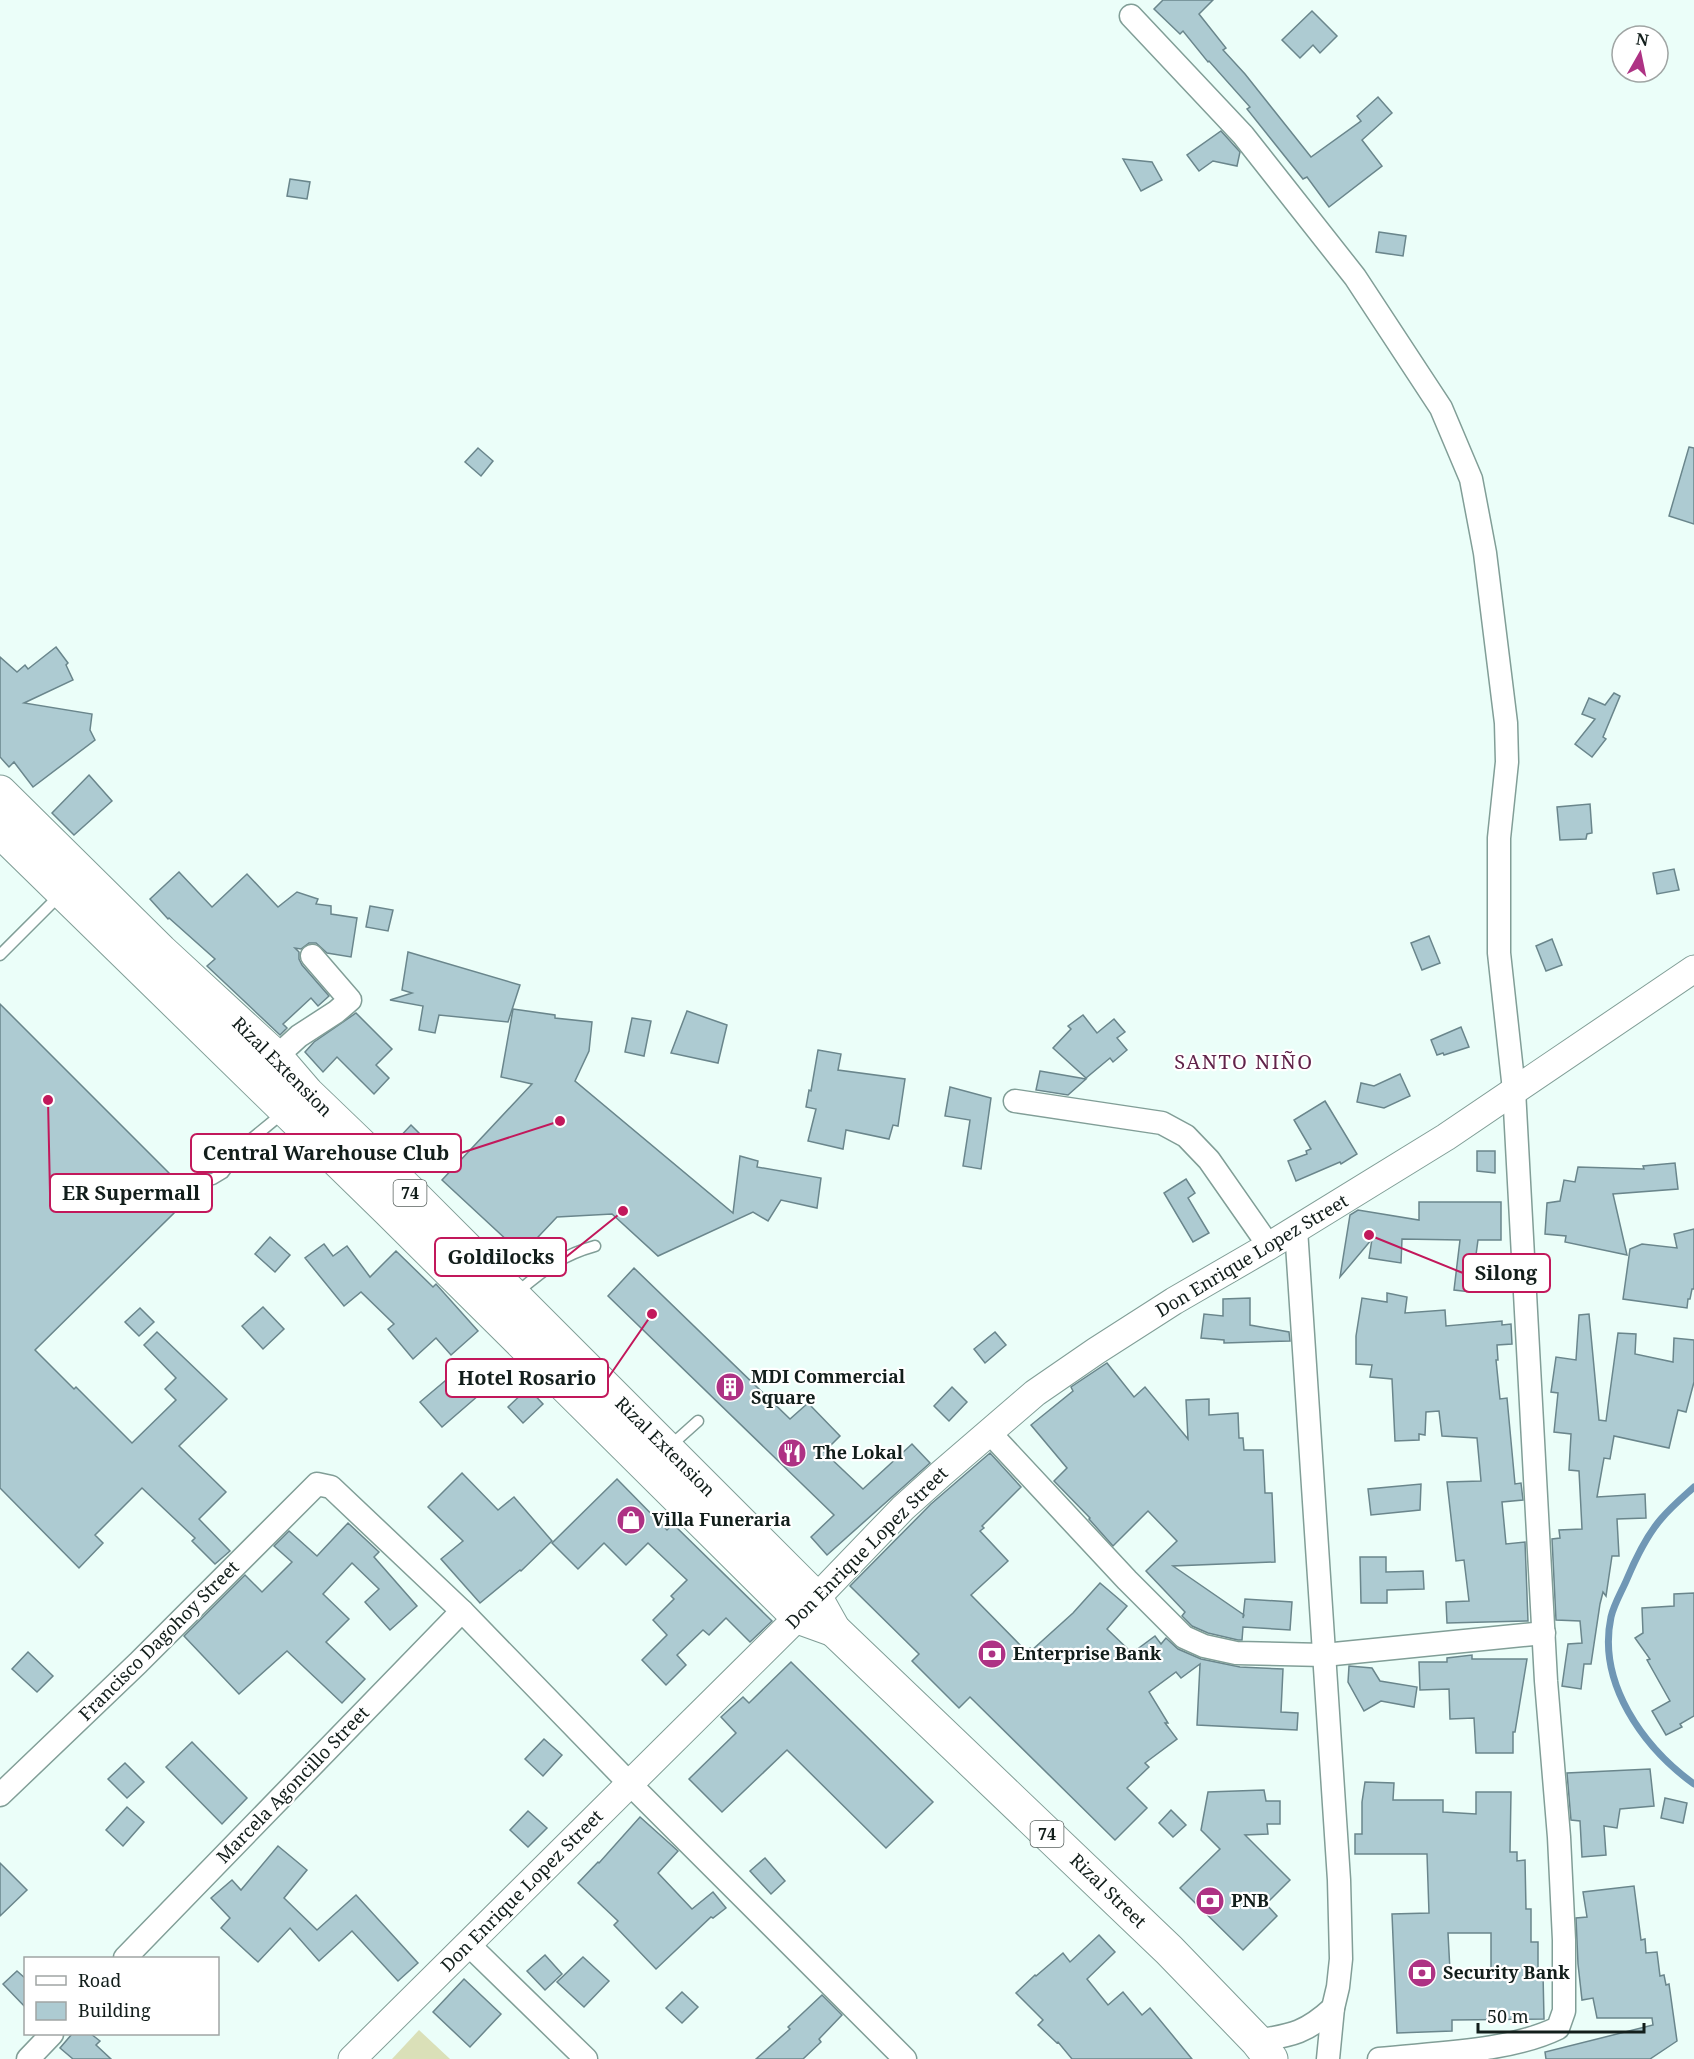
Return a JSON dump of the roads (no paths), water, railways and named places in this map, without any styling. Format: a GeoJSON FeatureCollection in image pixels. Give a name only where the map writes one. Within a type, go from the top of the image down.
{"type":"FeatureCollection","features":[{"type":"Feature","properties":{"kind":"main road","name":"Rizal Extension"},"geometry":{"type":"LineString","coordinates":[[0,792],[73,883],[514,1315],[807,1607]]}},
{"type":"Feature","properties":{"kind":"main road","name":"Rizal Extension"},"geometry":{"type":"LineString","coordinates":[[0,831],[73,883],[161,951],[276,1057],[296,1102]]}},
{"type":"Feature","properties":{"kind":"main road","name":"Rizal Extension"},"geometry":{"type":"LineString","coordinates":[[514,1315],[666,1448],[807,1607]]}},
{"type":"Feature","properties":{"kind":"main road","name":"Rizal Street"},"geometry":{"type":"LineString","coordinates":[[807,1607],[834,1630],[1169,1950],[1264,2050]]}},
{"type":"Feature","properties":{"kind":"street"},"geometry":{"type":"LineString","coordinates":[[1131,16],[1243,135],[1355,277],[1441,408],[1471,479],[1485,553],[1506,723],[1506,772],[1499,838],[1499,953],[1514,1090],[1544,1633],[1559,1837],[1564,1940],[1564,2011],[1558,2028],[1542,2036],[1484,2048],[1379,2059]]}},
{"type":"Feature","properties":{"kind":"street"},"geometry":{"type":"LineString","coordinates":[[276,1057],[299,1036],[350,1000],[312,956]]}},
{"type":"Feature","properties":{"kind":"street","name":"Don Enrique Lopez Street"},"geometry":{"type":"LineString","coordinates":[[352,2059],[807,1607],[903,1508],[1035,1394],[1096,1351],[1174,1301],[1269,1246],[1446,1137],[1694,969]]}},
{"type":"Feature","properties":{"kind":"street"},"geometry":{"type":"LineString","coordinates":[[1016,1101],[1162,1124],[1186,1136],[1209,1160],[1269,1246]]}},
{"type":"Feature","properties":{"kind":"street"},"geometry":{"type":"LineString","coordinates":[[1296,1229],[1339,1880],[1341,1959],[1328,2059]]}},
{"type":"Feature","properties":{"kind":"street"},"geometry":{"type":"LineString","coordinates":[[989,1432],[1127,1580],[1184,1637],[1204,1646],[1236,1653],[1324,1655],[1544,1633]]}},
{"type":"Feature","properties":{"kind":"street","name":"Francisco Dagohoy Street"},"geometry":{"type":"LineString","coordinates":[[0,1795],[138,1663],[317,1484],[331,1487],[462,1611]]}},
{"type":"Feature","properties":{"kind":"street"},"geometry":{"type":"LineString","coordinates":[[462,1611],[630,1784],[905,2059]]}},
{"type":"Feature","properties":{"kind":"street","name":"Marcela Agoncillo Street"},"geometry":{"type":"LineString","coordinates":[[127,1957],[462,1611]]}},
{"type":"Feature","properties":{"kind":"street"},"geometry":{"type":"LineString","coordinates":[[469,1945],[586,2059]]}},
{"type":"Feature","properties":{"kind":"street"},"geometry":{"type":"LineString","coordinates":[[1264,2050],[1316,2024],[1333,2008]]}},
{"type":"Feature","properties":{"kind":"street"},"geometry":{"type":"LineString","coordinates":[[28,2059],[51,2035]]}},
{"type":"Feature","properties":{"kind":"lane"},"geometry":{"type":"LineString","coordinates":[[0,956],[73,883]]}},
{"type":"Feature","properties":{"kind":"lane"},"geometry":{"type":"LineString","coordinates":[[201,1180],[213,1179],[223,1173],[244,1145],[296,1102]]}},
{"type":"Feature","properties":{"kind":"lane"},"geometry":{"type":"LineString","coordinates":[[514,1315],[556,1260],[574,1251],[595,1246]]}},
{"type":"Feature","properties":{"kind":"lane"},"geometry":{"type":"LineString","coordinates":[[666,1448],[698,1421]]}},
{"type":"Feature","properties":{"kind":"waterway"},"geometry":{"type":"LineString","coordinates":[[1694,1487],[1661,1519],[1642,1547],[1614,1607],[1608,1642],[1611,1666],[1628,1711],[1658,1752],[1694,1784]]}},
{"type":"Feature","properties":{"kind":"place","name":"ER Supermall"},"geometry":{"type":"Point","coordinates":[48,1100]}},
{"type":"Feature","properties":{"kind":"place","name":"Central Warehouse Club"},"geometry":{"type":"Point","coordinates":[560,1121]}},
{"type":"Feature","properties":{"kind":"place","name":"Goldilocks"},"geometry":{"type":"Point","coordinates":[623,1211]}},
{"type":"Feature","properties":{"kind":"place","name":"Silong"},"geometry":{"type":"Point","coordinates":[1369,1235]}},
{"type":"Feature","properties":{"kind":"place","name":"Hotel Rosario"},"geometry":{"type":"Point","coordinates":[652,1314]}},
{"type":"Feature","properties":{"kind":"place","name":"MDI Commercial Square"},"geometry":{"type":"Point","coordinates":[730,1387]}},
{"type":"Feature","properties":{"kind":"place","name":"The Lokal"},"geometry":{"type":"Point","coordinates":[792,1453]}},
{"type":"Feature","properties":{"kind":"place","name":"Villa Funeraria"},"geometry":{"type":"Point","coordinates":[631,1520]}},
{"type":"Feature","properties":{"kind":"place","name":"Enterprise Bank"},"geometry":{"type":"Point","coordinates":[992,1654]}},
{"type":"Feature","properties":{"kind":"place","name":"PNB"},"geometry":{"type":"Point","coordinates":[1210,1901]}},
{"type":"Feature","properties":{"kind":"place","name":"Security Bank"},"geometry":{"type":"Point","coordinates":[1422,1973]}},
{"type":"Feature","properties":{"kind":"district","name":"SANTO NIÑO"},"geometry":{"type":"Point","coordinates":[1244,1062]}}]}
